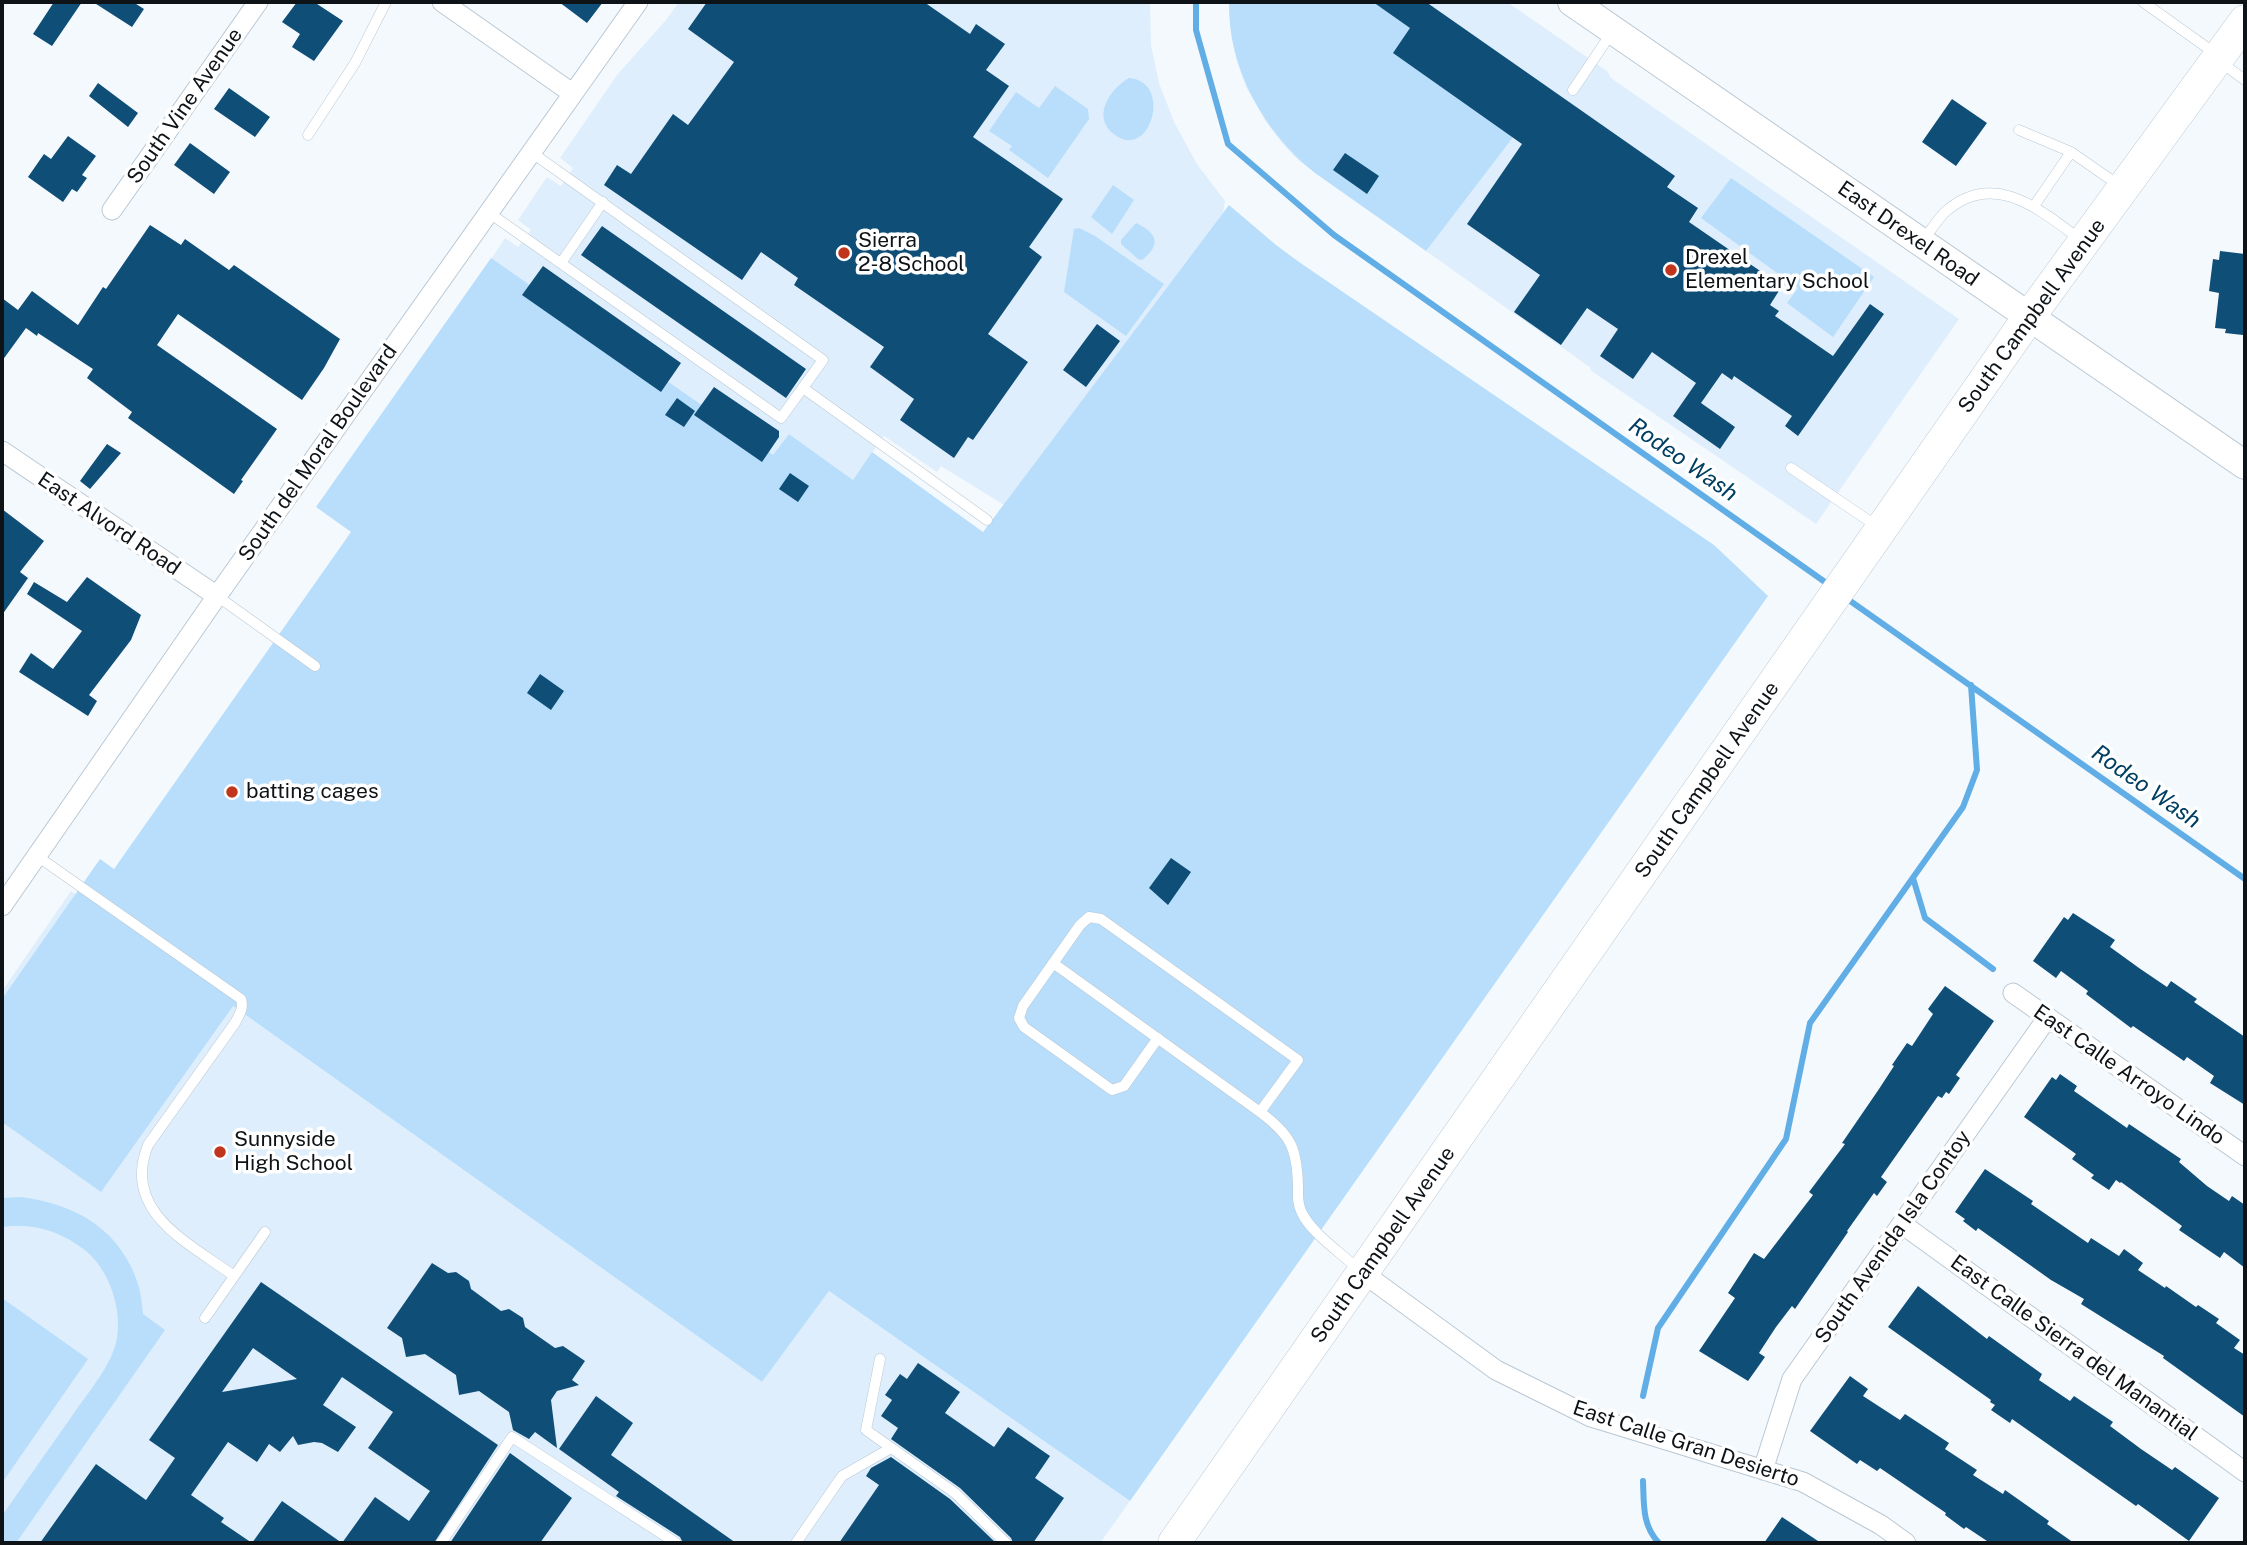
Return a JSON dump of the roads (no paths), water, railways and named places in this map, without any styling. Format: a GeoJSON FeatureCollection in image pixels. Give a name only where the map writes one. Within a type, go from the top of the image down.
{"type":"FeatureCollection","features":[{"type":"Feature","properties":{"kind":"main road","name":"South Campbell Avenue"},"geometry":{"type":"LineString","coordinates":[[1174,1543],[2029,317],[2245,21]]}},
{"type":"Feature","properties":{"kind":"street","name":"South Vine Avenue"},"geometry":{"type":"LineString","coordinates":[[112,210],[258,2]]}},
{"type":"Feature","properties":{"kind":"street"},"geometry":{"type":"LineString","coordinates":[[442,2],[572,93]]}},
{"type":"Feature","properties":{"kind":"street","name":"South del Moral Boulevard"},"geometry":{"type":"LineString","coordinates":[[2,906],[216,596],[638,2]]}},
{"type":"Feature","properties":{"kind":"street","name":"East Drexel Road"},"geometry":{"type":"LineString","coordinates":[[1572,2],[2245,465]]}},
{"type":"Feature","properties":{"kind":"street","name":"East Alvord Road"},"geometry":{"type":"LineString","coordinates":[[2,452],[216,596]]}},
{"type":"Feature","properties":{"kind":"street","name":"East Calle Arroyo Lindo"},"geometry":{"type":"LineString","coordinates":[[2013,993],[2245,1156]]}},
{"type":"Feature","properties":{"kind":"street","name":"South Avenida Isla Contoy"},"geometry":{"type":"LineString","coordinates":[[1763,1470],[1792,1379],[2048,1017]]}},
{"type":"Feature","properties":{"kind":"street","name":"East Calle Sierra del Manantial"},"geometry":{"type":"LineString","coordinates":[[1902,1224],[2245,1472]]}},
{"type":"Feature","properties":{"kind":"street","name":"East Calle Gran Desierto"},"geometry":{"type":"LineString","coordinates":[[1363,1273],[1496,1370],[1591,1417],[1803,1482],[1881,1525],[1906,1543]]}},
{"type":"Feature","properties":{"kind":"lane"},"geometry":{"type":"LineString","coordinates":[[308,135],[355,63],[386,2]]}},
{"type":"Feature","properties":{"kind":"lane"},"geometry":{"type":"LineString","coordinates":[[2143,2],[2245,80]]}},
{"type":"Feature","properties":{"kind":"lane"},"geometry":{"type":"LineString","coordinates":[[1573,90],[1613,30]]}},
{"type":"Feature","properties":{"kind":"lane"},"geometry":{"type":"LineString","coordinates":[[2019,130],[2071,152],[2123,188]]}},
{"type":"Feature","properties":{"kind":"lane"},"geometry":{"type":"LineString","coordinates":[[488,212],[781,418],[823,360],[531,152]]}},
{"type":"Feature","properties":{"kind":"lane"},"geometry":{"type":"LineString","coordinates":[[2034,206],[2071,152]]}},
{"type":"Feature","properties":{"kind":"lane"},"geometry":{"type":"LineString","coordinates":[[1922,243],[1950,209],[1981,194],[2006,195],[2034,206],[2084,242]]}},
{"type":"Feature","properties":{"kind":"lane"},"geometry":{"type":"LineString","coordinates":[[561,263],[603,202]]}},
{"type":"Feature","properties":{"kind":"lane"},"geometry":{"type":"LineString","coordinates":[[803,387],[987,520]]}},
{"type":"Feature","properties":{"kind":"lane"},"geometry":{"type":"LineString","coordinates":[[1791,468],[1881,529]]}},
{"type":"Feature","properties":{"kind":"lane"},"geometry":{"type":"LineString","coordinates":[[216,596],[315,666]]}},
{"type":"Feature","properties":{"kind":"lane"},"geometry":{"type":"LineString","coordinates":[[37,856],[241,999],[243,1005],[235,1023],[148,1145],[140,1173],[150,1209],[162,1222],[234,1276]]}},
{"type":"Feature","properties":{"kind":"lane"},"geometry":{"type":"LineString","coordinates":[[1158,1038],[1124,1086],[1112,1090],[1024,1027],[1019,1017],[1023,1006],[1080,925],[1089,916],[1101,919],[1298,1060],[1261,1112]]}},
{"type":"Feature","properties":{"kind":"lane"},"geometry":{"type":"LineString","coordinates":[[1053,963],[1284,1131],[1295,1151],[1298,1204],[1303,1214],[1315,1230],[1363,1273]]}},
{"type":"Feature","properties":{"kind":"lane"},"geometry":{"type":"LineString","coordinates":[[205,1318],[265,1232]]}},
{"type":"Feature","properties":{"kind":"lane"},"geometry":{"type":"LineString","coordinates":[[880,1359],[866,1430],[955,1493],[1006,1543]]}},
{"type":"Feature","properties":{"kind":"lane"},"geometry":{"type":"LineString","coordinates":[[441,1543],[512,1437],[676,1543]]}},
{"type":"Feature","properties":{"kind":"lane"},"geometry":{"type":"LineString","coordinates":[[796,1543],[842,1476],[891,1448]]}},
{"type":"Feature","properties":{"kind":"waterway","name":"Rodeo Wash"},"geometry":{"type":"LineString","coordinates":[[1196,2],[1196,30],[1228,144],[1334,235],[1832,587]]}},
{"type":"Feature","properties":{"kind":"waterway","name":"Rodeo Wash"},"geometry":{"type":"LineString","coordinates":[[1846,598],[2245,879]]}},
{"type":"Feature","properties":{"kind":"waterway"},"geometry":{"type":"LineString","coordinates":[[1643,1396],[1658,1328],[1786,1139],[1810,1023],[1963,807],[1977,770],[1971,685]]}},
{"type":"Feature","properties":{"kind":"waterway"},"geometry":{"type":"LineString","coordinates":[[1913,878],[1925,918],[1993,969]]}},
{"type":"Feature","properties":{"kind":"waterway"},"geometry":{"type":"LineString","coordinates":[[1643,1481],[1647,1522],[1659,1543]]}},
{"type":"Feature","properties":{"kind":"place","name":"Sierra 2-8 School"},"geometry":{"type":"Point","coordinates":[844,253]}},
{"type":"Feature","properties":{"kind":"place","name":"Drexel Elementary School"},"geometry":{"type":"Point","coordinates":[1671,270]}},
{"type":"Feature","properties":{"kind":"place","name":"batting cages"},"geometry":{"type":"Point","coordinates":[232,792]}},
{"type":"Feature","properties":{"kind":"place","name":"Sunnyside High School"},"geometry":{"type":"Point","coordinates":[220,1152]}}]}
